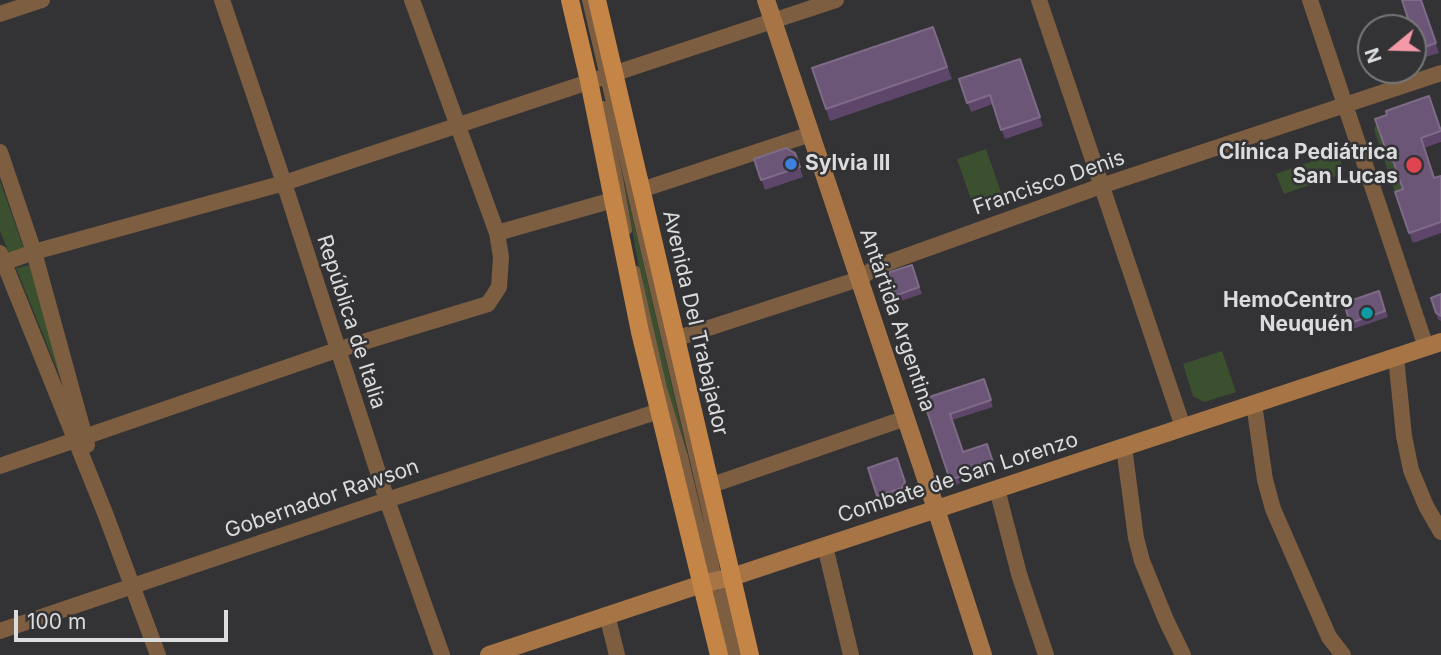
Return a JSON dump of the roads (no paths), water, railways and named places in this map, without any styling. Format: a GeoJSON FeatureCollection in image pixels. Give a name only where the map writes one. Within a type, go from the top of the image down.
{"type":"FeatureCollection","features":[{"type":"Feature","properties":{"kind":"main road","name":"Avenida Del Trabajador"},"geometry":{"type":"LineString","coordinates":[[570,0],[641,190],[709,486],[719,655]]}},
{"type":"Feature","properties":{"kind":"main road","name":"Avenida Del Trabajador"},"geometry":{"type":"LineString","coordinates":[[597,0],[601,77],[613,200],[640,332],[659,411],[716,580],[748,655]]}},
{"type":"Feature","properties":{"kind":"main road","name":"Antártida Argentina"},"geometry":{"type":"LineString","coordinates":[[766,0],[983,655]]}},
{"type":"Feature","properties":{"kind":"main road","name":"Combate de San Lorenzo"},"geometry":{"type":"LineString","coordinates":[[489,655],[1433,344]]}},
{"type":"Feature","properties":{"kind":"street"},"geometry":{"type":"LineString","coordinates":[[0,14],[42,0]]}},
{"type":"Feature","properties":{"kind":"street","name":"República de Italia"},"geometry":{"type":"LineString","coordinates":[[222,0],[387,500],[442,655]]}},
{"type":"Feature","properties":{"kind":"street"},"geometry":{"type":"LineString","coordinates":[[0,466],[337,350],[488,304],[499,287],[501,257],[497,233],[412,0]]}},
{"type":"Feature","properties":{"kind":"street"},"geometry":{"type":"LineString","coordinates":[[80,438],[1,260],[284,183],[836,0]]}},
{"type":"Feature","properties":{"kind":"street"},"geometry":{"type":"LineString","coordinates":[[1039,0],[1183,427]]}},
{"type":"Feature","properties":{"kind":"street"},"geometry":{"type":"LineString","coordinates":[[1310,0],[1345,105],[1433,344]]}},
{"type":"Feature","properties":{"kind":"street","name":"Francisco Denis"},"geometry":{"type":"LineString","coordinates":[[675,340],[859,279],[876,267],[1101,186],[1441,73]]}},
{"type":"Feature","properties":{"kind":"street"},"geometry":{"type":"LineString","coordinates":[[641,190],[811,134]]}},
{"type":"Feature","properties":{"kind":"street"},"geometry":{"type":"LineString","coordinates":[[0,152],[34,252],[80,438],[158,655]]}},
{"type":"Feature","properties":{"kind":"street"},"geometry":{"type":"LineString","coordinates":[[497,233],[613,200]]}},
{"type":"Feature","properties":{"kind":"street"},"geometry":{"type":"LineString","coordinates":[[1396,357],[1404,436],[1411,470],[1426,506],[1441,532]]}},
{"type":"Feature","properties":{"kind":"street"},"geometry":{"type":"LineString","coordinates":[[1254,404],[1265,480],[1273,509],[1329,637],[1343,655]]}},
{"type":"Feature","properties":{"kind":"street","name":"Gobernador Rawson"},"geometry":{"type":"LineString","coordinates":[[0,631],[659,411]]}},
{"type":"Feature","properties":{"kind":"street"},"geometry":{"type":"LineString","coordinates":[[709,486],[906,418]]}},
{"type":"Feature","properties":{"kind":"street"},"geometry":{"type":"LineString","coordinates":[[1124,447],[1139,549],[1182,655]]}},
{"type":"Feature","properties":{"kind":"street"},"geometry":{"type":"LineString","coordinates":[[680,457],[706,564],[704,567],[700,565],[674,459],[680,457]]}},
{"type":"Feature","properties":{"kind":"street"},"geometry":{"type":"LineString","coordinates":[[997,489],[1019,574],[1046,655]]}},
{"type":"Feature","properties":{"kind":"street"},"geometry":{"type":"LineString","coordinates":[[825,546],[851,655]]}},
{"type":"Feature","properties":{"kind":"street"},"geometry":{"type":"LineString","coordinates":[[738,655],[725,594],[727,591],[731,592],[748,655]]}},
{"type":"Feature","properties":{"kind":"street"},"geometry":{"type":"LineString","coordinates":[[607,615],[617,655]]}},
{"type":"Feature","properties":{"kind":"lane"},"geometry":{"type":"LineString","coordinates":[[578,0],[601,77],[706,512],[728,655]]}},
{"type":"Feature","properties":{"kind":"lane"},"geometry":{"type":"LineString","coordinates":[[586,0],[632,252],[663,388],[738,655]]}},
{"type":"Feature","properties":{"kind":"place","name":"Sylvia III"},"geometry":{"type":"Point","coordinates":[791,164]}},
{"type":"Feature","properties":{"kind":"place","name":"Clínica Pediátrica San Lucas"},"geometry":{"type":"Point","coordinates":[1414,165]}},
{"type":"Feature","properties":{"kind":"place","name":"HemoCentro Neuquén"},"geometry":{"type":"Point","coordinates":[1367,313]}}]}
